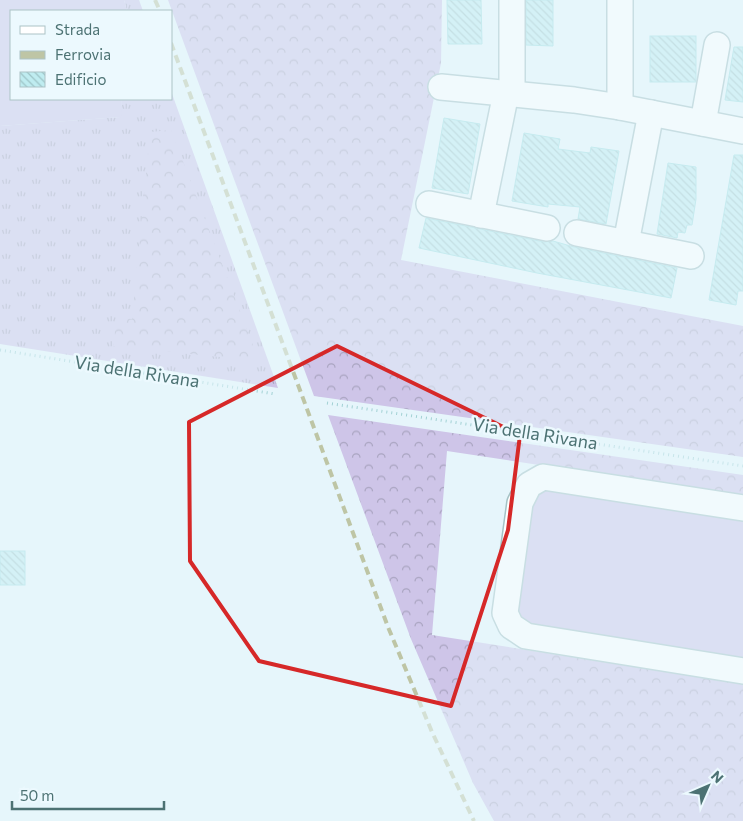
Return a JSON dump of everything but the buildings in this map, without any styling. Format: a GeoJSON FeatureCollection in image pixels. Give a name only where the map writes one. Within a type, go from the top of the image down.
{"type":"FeatureCollection","features":[{"type":"Feature","properties":{"kind":"street"},"geometry":{"type":"LineString","coordinates":[[481,215],[509,94],[512,0]]}},
{"type":"Feature","properties":{"kind":"street"},"geometry":{"type":"LineString","coordinates":[[620,0],[620,107]]}},
{"type":"Feature","properties":{"kind":"street"},"geometry":{"type":"LineString","coordinates":[[703,123],[717,45]]}},
{"type":"Feature","properties":{"kind":"street"},"geometry":{"type":"LineString","coordinates":[[441,87],[574,100],[743,131]]}},
{"type":"Feature","properties":{"kind":"street"},"geometry":{"type":"LineString","coordinates":[[626,243],[651,113]]}},
{"type":"Feature","properties":{"kind":"street"},"geometry":{"type":"LineString","coordinates":[[429,204],[548,228]]}},
{"type":"Feature","properties":{"kind":"street"},"geometry":{"type":"LineString","coordinates":[[577,234],[691,256]]}},
{"type":"Feature","properties":{"kind":"street"},"geometry":{"type":"LineString","coordinates":[[743,508],[543,477],[529,485],[520,503],[505,613],[511,626],[526,636],[743,671]]}},
{"type":"Feature","properties":{"kind":"path","name":"Via della Rivana"},"geometry":{"type":"LineString","coordinates":[[0,350],[275,394]]}},
{"type":"Feature","properties":{"kind":"path","name":"Via della Rivana"},"geometry":{"type":"LineString","coordinates":[[327,403],[743,466]]}},
{"type":"Feature","properties":{"kind":"highlighted area"},"geometry":{"type":"Polygon","coordinates":[[[337,346],[520,435],[508,530],[451,706],[259,661],[190,561],[189,422],[337,346]]]}},
{"type":"Feature","properties":{"kind":"green space"},"geometry":{"type":"Polygon","coordinates":[[[0,0],[124,0],[127,10],[10,10],[10,100],[122,100],[121,117],[0,126],[0,0]]]}},
{"type":"Feature","properties":{"kind":"green space"},"geometry":{"type":"Polygon","coordinates":[[[124,0],[139,0],[143,10],[127,10],[124,0]]]}},
{"type":"Feature","properties":{"kind":"green space"},"geometry":{"type":"Polygon","coordinates":[[[168,0],[442,0],[441,63],[401,260],[743,326],[743,457],[314,396],[168,0]]]}},
{"type":"Feature","properties":{"kind":"green space"},"geometry":{"type":"Polygon","coordinates":[[[172,94],[278,388],[0,344],[0,126],[120,117],[122,100],[172,100],[172,94]]]}},
{"type":"Feature","properties":{"kind":"green space"},"geometry":{"type":"Polygon","coordinates":[[[171,130],[259,361],[113,346],[117,318],[132,319],[150,132],[171,130]]]}},
{"type":"Feature","properties":{"kind":"green space"},"geometry":{"type":"Polygon","coordinates":[[[328,415],[743,475],[743,496],[447,451],[432,635],[743,684],[743,821],[494,821],[473,783],[411,639],[328,415]]]}},
{"type":"Feature","properties":{"kind":"green space"},"geometry":{"type":"Polygon","coordinates":[[[544,483],[743,514],[743,664],[516,621],[526,505],[544,483]]]}},
{"type":"Feature","properties":{"kind":"railway"},"geometry":{"type":"LineString","coordinates":[[155,0],[160,10]]}},
{"type":"Feature","properties":{"kind":"railway"},"geometry":{"type":"LineString","coordinates":[[172,46],[388,627],[432,732],[474,821]]}}]}
